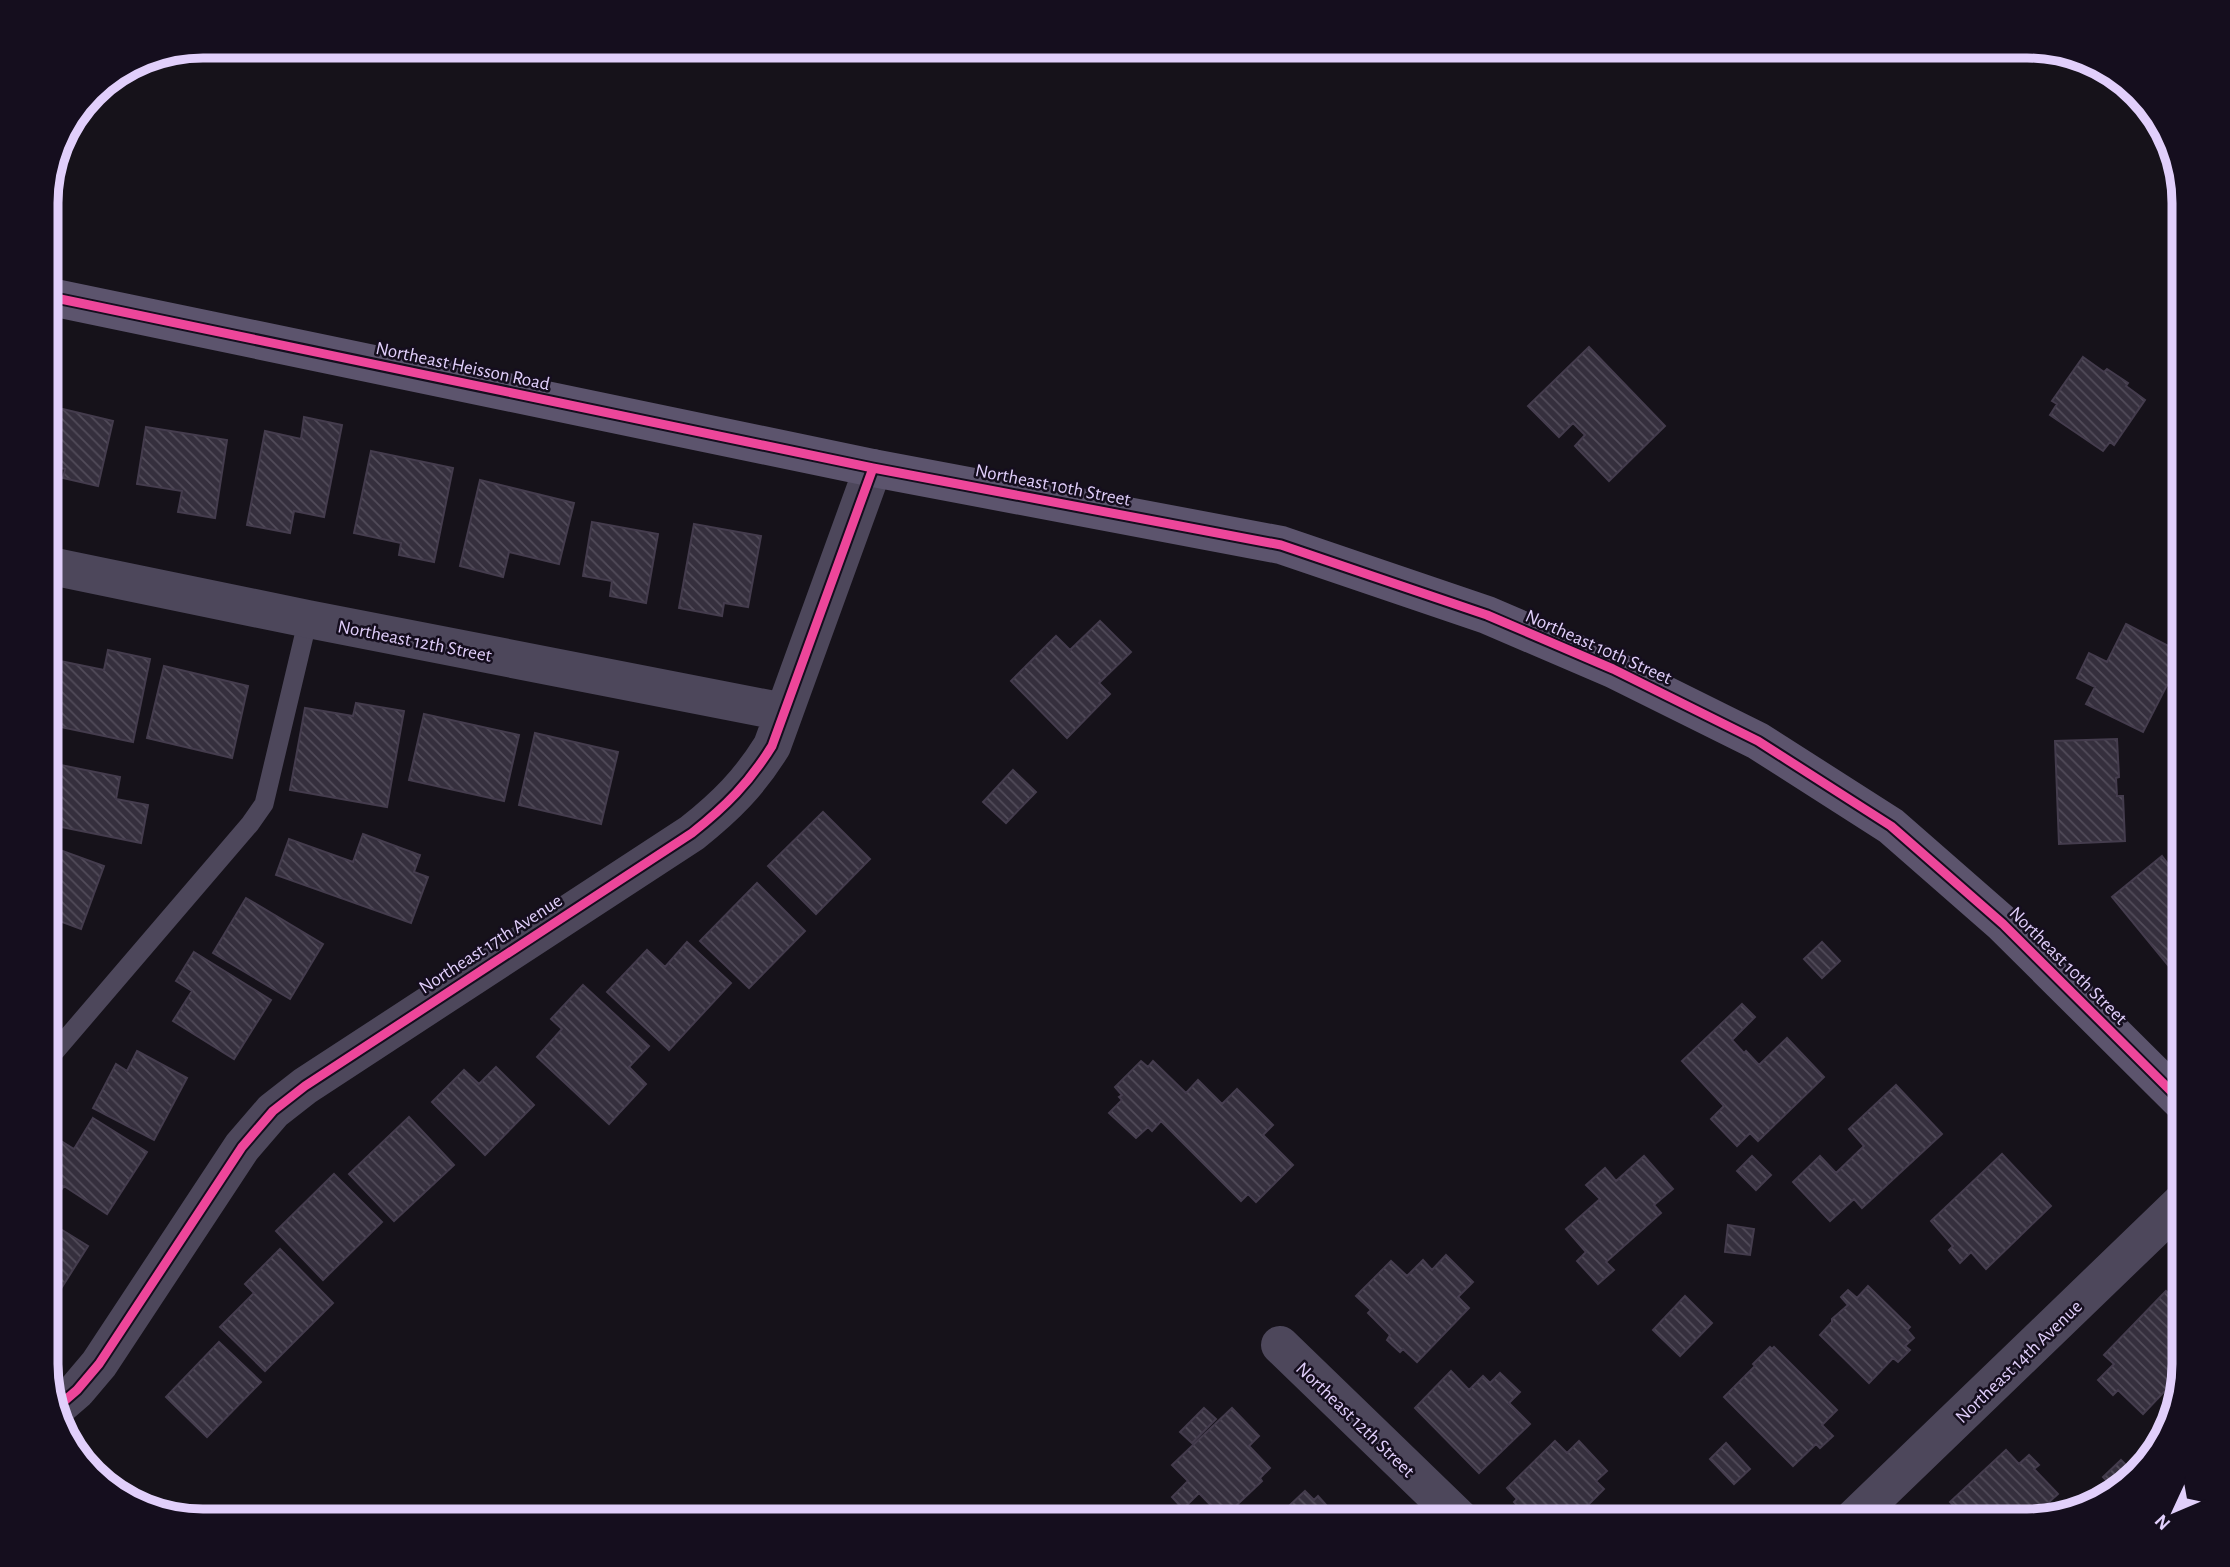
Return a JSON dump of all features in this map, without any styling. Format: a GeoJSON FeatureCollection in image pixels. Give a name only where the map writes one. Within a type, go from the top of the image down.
{"type":"FeatureCollection","features":[{"type":"Feature","properties":{"kind":"street","name":"Northeast Heisson Road"},"geometry":{"type":"LineString","coordinates":[[58,298],[873,468]]}},
{"type":"Feature","properties":{"kind":"street","name":"Northeast 17th Avenue"},"geometry":{"type":"LineString","coordinates":[[63,1402],[100,1364],[242,1147],[273,1111],[304,1086],[692,833],[725,807],[755,774],[772,746],[873,468]]}},
{"type":"Feature","properties":{"kind":"street","name":"Northeast 10th Street"},"geometry":{"type":"LineString","coordinates":[[873,468],[1281,545],[1487,615],[1613,669],[1758,740],[1891,826],[2003,924],[2172,1091]]}},
{"type":"Feature","properties":{"kind":"street","name":"Northeast 12th Street"},"geometry":{"type":"LineString","coordinates":[[58,568],[308,620],[784,712]]}},
{"type":"Feature","properties":{"kind":"street","name":"Northeast 14th Avenue"},"geometry":{"type":"LineString","coordinates":[[1863,1509],[2172,1212]]}},
{"type":"Feature","properties":{"kind":"street","name":"Northeast 12th Street"},"geometry":{"type":"LineString","coordinates":[[1280,1345],[1450,1509]]}},
{"type":"Feature","properties":{"kind":"lane"},"geometry":{"type":"LineString","coordinates":[[58,1048],[250,824],[264,804],[308,620]]}},
{"type":"Feature","properties":{"kind":"building"},"geometry":{"type":"Polygon","coordinates":[[[1589,347],[1665,426],[1609,481],[1575,446],[1585,435],[1573,423],[1559,437],[1528,406],[1589,347]]]}},
{"type":"Feature","properties":{"kind":"building"},"geometry":{"type":"Polygon","coordinates":[[[2083,357],[2104,372],[2107,369],[2128,383],[2126,386],[2145,400],[2114,445],[2110,442],[2103,451],[2050,415],[2057,404],[2052,401],[2083,357]]]}},
{"type":"Feature","properties":{"kind":"building"},"geometry":{"type":"Polygon","coordinates":[[[58,408],[113,421],[98,486],[63,478],[65,469],[58,468],[58,408]]]}},
{"type":"Feature","properties":{"kind":"building"},"geometry":{"type":"Polygon","coordinates":[[[304,417],[342,425],[324,517],[294,511],[290,533],[247,525],[265,431],[301,439],[304,417]]]}},
{"type":"Feature","properties":{"kind":"building"},"geometry":{"type":"Polygon","coordinates":[[[146,427],[227,440],[215,518],[178,512],[182,491],[137,484],[146,427]]]}},
{"type":"Feature","properties":{"kind":"building"},"geometry":{"type":"Polygon","coordinates":[[[371,451],[453,468],[434,562],[399,555],[401,543],[354,533],[371,451]]]}},
{"type":"Feature","properties":{"kind":"building"},"geometry":{"type":"Polygon","coordinates":[[[480,480],[574,503],[559,564],[509,552],[503,577],[460,566],[480,480]]]}},
{"type":"Feature","properties":{"kind":"building"},"geometry":{"type":"Polygon","coordinates":[[[592,522],[658,534],[646,603],[610,596],[612,581],[583,576],[592,522]]]}},
{"type":"Feature","properties":{"kind":"building"},"geometry":{"type":"Polygon","coordinates":[[[694,524],[761,536],[748,607],[724,603],[722,616],[679,608],[694,524]]]}},
{"type":"Feature","properties":{"kind":"building"},"geometry":{"type":"Polygon","coordinates":[[[1100,621],[1131,652],[1099,683],[1110,694],[1067,738],[1011,681],[1056,636],[1070,650],[1100,621]]]}},
{"type":"Feature","properties":{"kind":"building"},"geometry":{"type":"Polygon","coordinates":[[[2126,624],[2172,648],[2172,688],[2167,685],[2143,732],[2086,704],[2095,687],[2077,678],[2089,653],[2107,662],[2126,624]]]}},
{"type":"Feature","properties":{"kind":"building"},"geometry":{"type":"Polygon","coordinates":[[[108,650],[150,659],[133,742],[58,726],[58,661],[104,670],[108,650]]]}},
{"type":"Feature","properties":{"kind":"building"},"geometry":{"type":"Polygon","coordinates":[[[164,666],[248,686],[232,758],[147,738],[164,666]]]}},
{"type":"Feature","properties":{"kind":"building"},"geometry":{"type":"Polygon","coordinates":[[[356,703],[404,711],[387,807],[290,790],[305,708],[353,716],[356,703]]]}},
{"type":"Feature","properties":{"kind":"building"},"geometry":{"type":"Polygon","coordinates":[[[424,714],[519,735],[504,801],[409,780],[424,714]]]}},
{"type":"Feature","properties":{"kind":"building"},"geometry":{"type":"Polygon","coordinates":[[[535,733],[618,752],[601,824],[519,805],[535,733]]]}},
{"type":"Feature","properties":{"kind":"building"},"geometry":{"type":"Polygon","coordinates":[[[2117,739],[2117,796],[2123,796],[2125,841],[2059,844],[2055,741],[2117,739]]]}},
{"type":"Feature","properties":{"kind":"building"},"geometry":{"type":"Polygon","coordinates":[[[58,764],[120,777],[116,799],[148,805],[141,843],[58,826],[58,764]]]}},
{"type":"Feature","properties":{"kind":"building"},"geometry":{"type":"Polygon","coordinates":[[[1013,770],[1036,792],[1006,823],[983,802],[1013,770]]]}},
{"type":"Feature","properties":{"kind":"building"},"geometry":{"type":"Polygon","coordinates":[[[823,812],[870,859],[816,914],[768,866],[823,812]]]}},
{"type":"Feature","properties":{"kind":"building"},"geometry":{"type":"Polygon","coordinates":[[[363,834],[420,855],[414,872],[428,877],[411,923],[276,875],[289,839],[353,862],[363,834]]]}},
{"type":"Feature","properties":{"kind":"building"},"geometry":{"type":"Polygon","coordinates":[[[58,849],[104,866],[81,929],[58,920],[58,849]]]}},
{"type":"Feature","properties":{"kind":"building"},"geometry":{"type":"Polygon","coordinates":[[[2162,856],[2172,869],[2172,970],[2112,897],[2162,856]]]}},
{"type":"Feature","properties":{"kind":"building"},"geometry":{"type":"Polygon","coordinates":[[[757,883],[805,931],[749,988],[700,941],[757,883]]]}},
{"type":"Feature","properties":{"kind":"building"},"geometry":{"type":"Polygon","coordinates":[[[246,898],[323,944],[290,999],[213,953],[246,898]]]}},
{"type":"Feature","properties":{"kind":"building"},"geometry":{"type":"Polygon","coordinates":[[[687,942],[731,983],[669,1050],[607,992],[647,950],[665,967],[687,942]]]}},
{"type":"Feature","properties":{"kind":"building"},"geometry":{"type":"Polygon","coordinates":[[[1822,942],[1840,961],[1822,978],[1804,959],[1822,942]]]}},
{"type":"Feature","properties":{"kind":"building"},"geometry":{"type":"Polygon","coordinates":[[[194,952],[271,1000],[234,1059],[173,1021],[192,991],[176,981],[194,952]]]}},
{"type":"Feature","properties":{"kind":"building"},"geometry":{"type":"Polygon","coordinates":[[[583,985],[649,1046],[629,1067],[646,1084],[609,1124],[537,1057],[562,1029],[551,1019],[583,985]]]}},
{"type":"Feature","properties":{"kind":"building"},"geometry":{"type":"Polygon","coordinates":[[[1742,1004],[1755,1017],[1732,1040],[1744,1053],[1746,1051],[1759,1065],[1787,1038],[1824,1077],[1758,1141],[1750,1133],[1737,1146],[1711,1119],[1724,1106],[1682,1061],[1742,1004]]]}},
{"type":"Feature","properties":{"kind":"building"},"geometry":{"type":"Polygon","coordinates":[[[137,1051],[187,1078],[154,1140],[93,1108],[116,1064],[127,1071],[137,1051]]]}},
{"type":"Feature","properties":{"kind":"building"},"geometry":{"type":"Polygon","coordinates":[[[1141,1061],[1148,1067],[1153,1061],[1186,1093],[1198,1080],[1222,1104],[1237,1089],[1273,1125],[1263,1135],[1293,1165],[1256,1202],[1248,1194],[1241,1201],[1161,1121],[1152,1131],[1148,1127],[1136,1138],[1109,1113],[1122,1100],[1119,1097],[1122,1095],[1115,1087],[1141,1061]]]}},
{"type":"Feature","properties":{"kind":"building"},"geometry":{"type":"Polygon","coordinates":[[[496,1067],[534,1105],[485,1155],[432,1102],[464,1070],[479,1084],[496,1067]]]}},
{"type":"Feature","properties":{"kind":"building"},"geometry":{"type":"Polygon","coordinates":[[[1896,1085],[1942,1134],[1862,1208],[1854,1199],[1830,1221],[1793,1182],[1820,1156],[1836,1173],[1864,1146],[1849,1129],[1896,1085]]]}},
{"type":"Feature","properties":{"kind":"building"},"geometry":{"type":"Polygon","coordinates":[[[409,1117],[454,1165],[394,1221],[349,1174],[409,1117]]]}},
{"type":"Feature","properties":{"kind":"building"},"geometry":{"type":"Polygon","coordinates":[[[93,1118],[147,1152],[107,1214],[64,1186],[58,1195],[58,1139],[74,1149],[93,1118]]]}},
{"type":"Feature","properties":{"kind":"building"},"geometry":{"type":"Polygon","coordinates":[[[2002,1154],[2051,1206],[1986,1269],[1971,1252],[1960,1263],[1949,1250],[1953,1246],[1931,1221],[2002,1154]]]}},
{"type":"Feature","properties":{"kind":"building"},"geometry":{"type":"Polygon","coordinates":[[[1644,1156],[1673,1189],[1654,1205],[1661,1213],[1606,1262],[1614,1270],[1598,1284],[1577,1261],[1586,1252],[1566,1229],[1600,1199],[1586,1185],[1605,1168],[1616,1181],[1644,1156]]]}},
{"type":"Feature","properties":{"kind":"building"},"geometry":{"type":"Polygon","coordinates":[[[1752,1156],[1771,1175],[1756,1190],[1737,1171],[1752,1156]]]}},
{"type":"Feature","properties":{"kind":"building"},"geometry":{"type":"Polygon","coordinates":[[[334,1174],[382,1222],[323,1280],[276,1231],[334,1174]]]}},
{"type":"Feature","properties":{"kind":"building"},"geometry":{"type":"Polygon","coordinates":[[[1728,1225],[1754,1229],[1750,1255],[1725,1252],[1728,1225]]]}},
{"type":"Feature","properties":{"kind":"building"},"geometry":{"type":"Polygon","coordinates":[[[58,1227],[88,1246],[58,1293],[58,1227]]]}},
{"type":"Feature","properties":{"kind":"building"},"geometry":{"type":"Polygon","coordinates":[[[280,1249],[333,1303],[265,1371],[220,1327],[254,1293],[245,1284],[280,1249]]]}},
{"type":"Feature","properties":{"kind":"building"},"geometry":{"type":"Polygon","coordinates":[[[1446,1255],[1473,1282],[1458,1297],[1469,1308],[1417,1362],[1403,1349],[1400,1352],[1387,1340],[1390,1335],[1368,1313],[1371,1310],[1356,1296],[1391,1261],[1407,1276],[1423,1260],[1432,1270],[1446,1255]]]}},
{"type":"Feature","properties":{"kind":"building"},"geometry":{"type":"Polygon","coordinates":[[[1868,1286],[1910,1327],[1907,1330],[1914,1338],[1905,1346],[1910,1350],[1898,1362],[1893,1358],[1869,1383],[1820,1335],[1832,1319],[1848,1305],[1841,1297],[1848,1290],[1857,1298],[1868,1286]]]}},
{"type":"Feature","properties":{"kind":"building"},"geometry":{"type":"Polygon","coordinates":[[[2166,1291],[2172,1297],[2171,1385],[2143,1414],[2118,1390],[2113,1395],[2098,1380],[2114,1364],[2104,1355],[2166,1291]]]}},
{"type":"Feature","properties":{"kind":"building"},"geometry":{"type":"Polygon","coordinates":[[[1685,1296],[1712,1323],[1680,1356],[1653,1330],[1685,1296]]]}},
{"type":"Feature","properties":{"kind":"building"},"geometry":{"type":"Polygon","coordinates":[[[219,1342],[261,1382],[207,1437],[166,1397],[219,1342]]]}},
{"type":"Feature","properties":{"kind":"building"},"geometry":{"type":"Polygon","coordinates":[[[1770,1347],[1774,1347],[1837,1410],[1822,1425],[1833,1436],[1820,1448],[1816,1444],[1793,1466],[1724,1397],[1770,1347]]]}},
{"type":"Feature","properties":{"kind":"building"},"geometry":{"type":"Polygon","coordinates":[[[1451,1371],[1469,1390],[1483,1376],[1490,1383],[1500,1373],[1520,1392],[1509,1403],[1530,1424],[1479,1473],[1415,1408],[1451,1371]]]}},
{"type":"Feature","properties":{"kind":"building"},"geometry":{"type":"Polygon","coordinates":[[[1204,1408],[1216,1419],[1192,1443],[1180,1432],[1204,1408]]]}},
{"type":"Feature","properties":{"kind":"building"},"geometry":{"type":"Polygon","coordinates":[[[1232,1408],[1259,1436],[1249,1446],[1270,1468],[1260,1478],[1262,1481],[1232,1509],[1214,1509],[1199,1493],[1183,1509],[1172,1497],[1188,1481],[1172,1465],[1232,1408]]]}},
{"type":"Feature","properties":{"kind":"building"},"geometry":{"type":"Polygon","coordinates":[[[1555,1441],[1567,1453],[1579,1441],[1607,1471],[1596,1481],[1604,1489],[1584,1509],[1520,1509],[1514,1502],[1517,1499],[1507,1488],[1555,1441]]]}},
{"type":"Feature","properties":{"kind":"building"},"geometry":{"type":"Polygon","coordinates":[[[1726,1443],[1750,1469],[1734,1484],[1710,1459],[1726,1443]]]}},
{"type":"Feature","properties":{"kind":"building"},"geometry":{"type":"Polygon","coordinates":[[[2006,1450],[2019,1464],[2029,1455],[2039,1465],[2034,1469],[2058,1494],[2042,1508],[1957,1509],[1950,1502],[2006,1450]]]}},
{"type":"Feature","properties":{"kind":"building"},"geometry":{"type":"Polygon","coordinates":[[[2121,1460],[2128,1468],[2109,1484],[2103,1477],[2121,1460]]]}},
{"type":"Feature","properties":{"kind":"building"},"geometry":{"type":"Polygon","coordinates":[[[113,1474],[127,1488],[122,1485],[111,1476],[113,1474]]]}},
{"type":"Feature","properties":{"kind":"building"},"geometry":{"type":"Polygon","coordinates":[[[1305,1491],[1314,1500],[1318,1496],[1329,1508],[1328,1509],[1286,1509],[1305,1491]]]}},
{"type":"Feature","properties":{"kind":"cycle path"},"geometry":{"type":"LineString","coordinates":[[58,298],[873,468],[1281,545],[1487,615],[1613,669],[1758,741],[1891,826],[2003,924],[2172,1092]]}},
{"type":"Feature","properties":{"kind":"cycle path"},"geometry":{"type":"LineString","coordinates":[[63,1402],[99,1364],[242,1147],[273,1111],[305,1086],[692,833],[746,783],[772,746],[873,468]]}}]}
